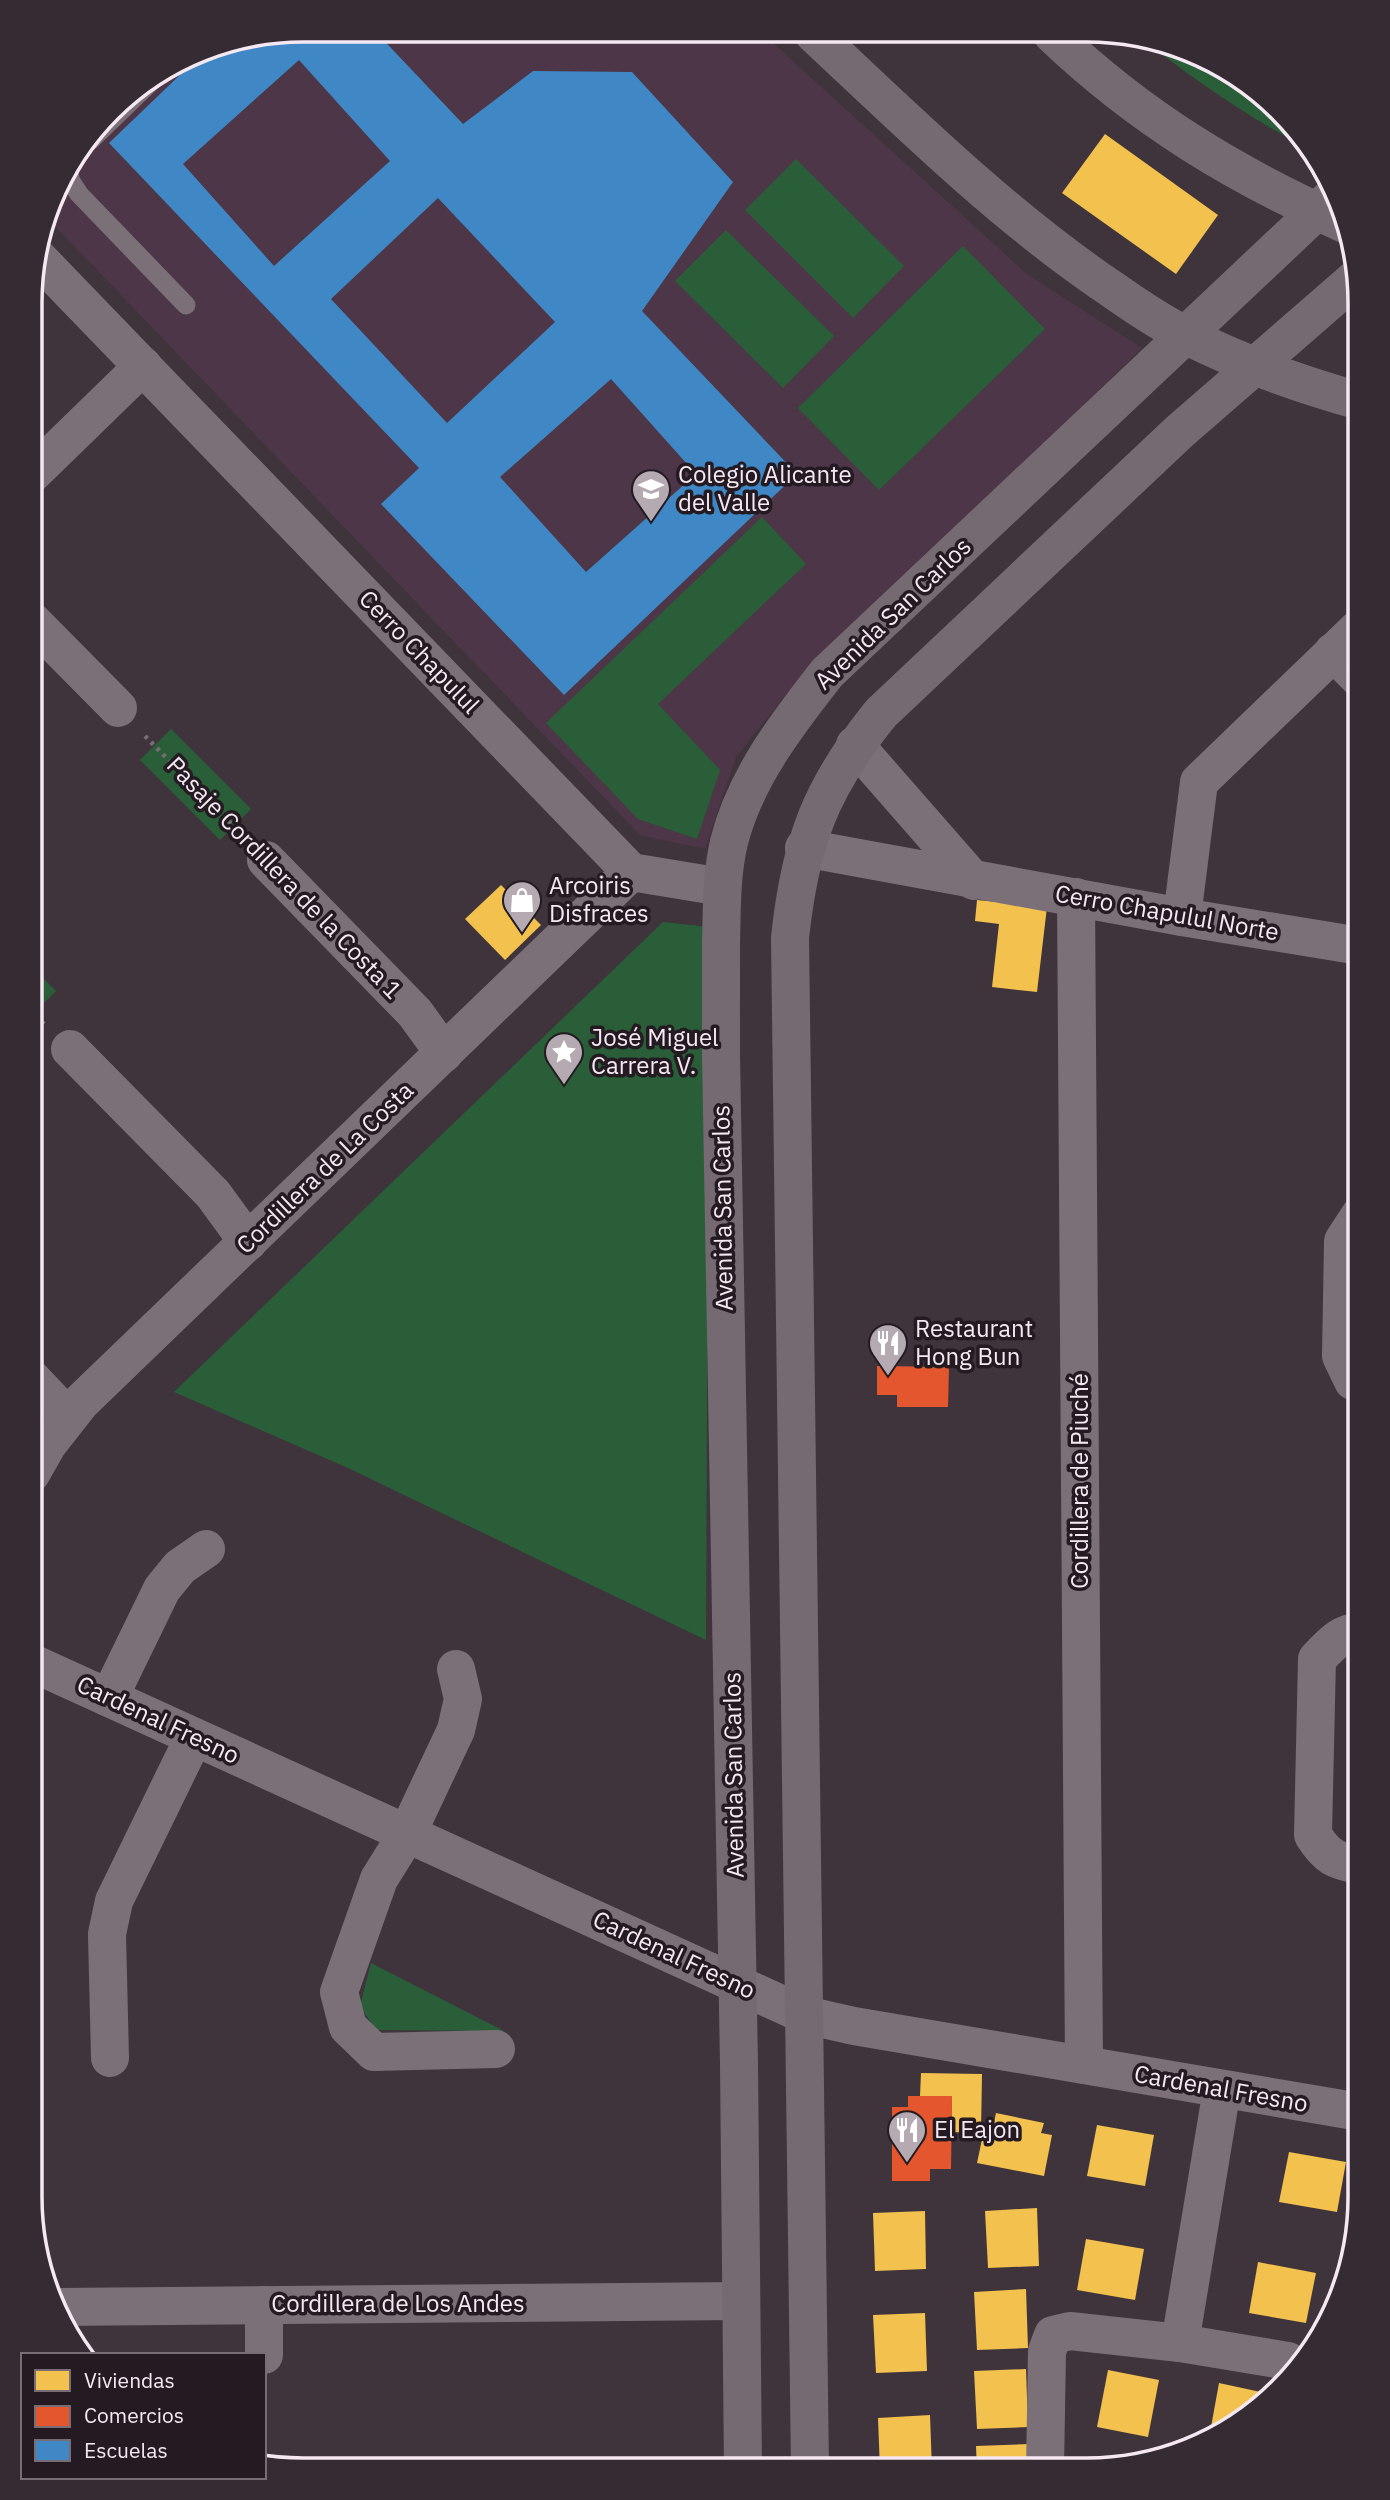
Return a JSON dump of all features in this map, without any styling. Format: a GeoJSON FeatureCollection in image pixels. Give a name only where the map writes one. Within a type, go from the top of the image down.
{"type":"FeatureCollection","features":[{"type":"Feature","properties":{"kind":"main road"},"geometry":{"type":"LineString","coordinates":[[823,42],[997,203],[1064,256],[1124,298],[1186,335],[1256,366],[1348,397]]}},
{"type":"Feature","properties":{"kind":"main road"},"geometry":{"type":"LineString","coordinates":[[1061,42],[1119,93],[1178,136],[1223,164],[1330,209]]}},
{"type":"Feature","properties":{"kind":"main road","name":"Avenida San Carlos"},"geometry":{"type":"LineString","coordinates":[[743,2458],[738,1984],[721,1069],[722,887],[729,842],[743,802],[763,761],[785,726],[827,673],[1186,335],[1331,212]]}},
{"type":"Feature","properties":{"kind":"main road"},"geometry":{"type":"LineString","coordinates":[[810,2458],[790,938],[804,848],[829,789],[855,745],[881,713],[1179,432],[1347,286]]}},
{"type":"Feature","properties":{"kind":"street","name":"Cerro Chapulul"},"geometry":{"type":"LineString","coordinates":[[45,265],[631,872]]}},
{"type":"Feature","properties":{"kind":"street"},"geometry":{"type":"LineString","coordinates":[[42,464],[143,366]]}},
{"type":"Feature","properties":{"kind":"street"},"geometry":{"type":"LineString","coordinates":[[42,631],[118,708]]}},
{"type":"Feature","properties":{"kind":"street"},"geometry":{"type":"LineString","coordinates":[[1182,917],[1199,782],[1348,638]]}},
{"type":"Feature","properties":{"kind":"street"},"geometry":{"type":"LineString","coordinates":[[1333,652],[1348,667]]}},
{"type":"Feature","properties":{"kind":"street"},"geometry":{"type":"LineString","coordinates":[[855,745],[974,881]]}},
{"type":"Feature","properties":{"kind":"street","name":"Cerro Chapulul Norte"},"geometry":{"type":"LineString","coordinates":[[804,848],[974,881],[1348,944]]}},
{"type":"Feature","properties":{"kind":"street","name":"Pasaje Cordillera de la Costa 1"},"geometry":{"type":"LineString","coordinates":[[266,860],[415,1013],[444,1053]]}},
{"type":"Feature","properties":{"kind":"street"},"geometry":{"type":"LineString","coordinates":[[631,872],[722,887]]}},
{"type":"Feature","properties":{"kind":"street","name":"Cordillera de La Costa"},"geometry":{"type":"LineString","coordinates":[[42,1457],[68,1417],[631,872]]}},
{"type":"Feature","properties":{"kind":"street","name":"Cordillera de Piuché"},"geometry":{"type":"LineString","coordinates":[[1076,897],[1084,2065]]}},
{"type":"Feature","properties":{"kind":"street"},"geometry":{"type":"LineString","coordinates":[[70,1049],[213,1194],[247,1242]]}},
{"type":"Feature","properties":{"kind":"street"},"geometry":{"type":"LineString","coordinates":[[1348,1233],[1343,1241],[1341,1356],[1348,1369]]}},
{"type":"Feature","properties":{"kind":"street"},"geometry":{"type":"LineString","coordinates":[[42,1390],[68,1417]]}},
{"type":"Feature","properties":{"kind":"street"},"geometry":{"type":"LineString","coordinates":[[109,1698],[162,1589],[180,1567],[206,1549]]}},
{"type":"Feature","properties":{"kind":"street"},"geometry":{"type":"LineString","coordinates":[[1348,1635],[1317,1659],[1313,1835],[1324,1853],[1348,1863]]}},
{"type":"Feature","properties":{"kind":"street","name":"Cardenal Fresno"},"geometry":{"type":"LineString","coordinates":[[42,1667],[805,2015],[854,2026],[1348,2110]]}},
{"type":"Feature","properties":{"kind":"street"},"geometry":{"type":"LineString","coordinates":[[456,1669],[461,1684],[461,1714],[456,1730],[407,1834],[379,1879],[339,1992],[348,2027],[374,2052],[496,2049]]}},
{"type":"Feature","properties":{"kind":"street"},"geometry":{"type":"LineString","coordinates":[[110,2058],[107,1934],[110,1915],[120,1888],[194,1737]]}},
{"type":"Feature","properties":{"kind":"street"},"geometry":{"type":"LineString","coordinates":[[1180,2343],[1222,2089]]}},
{"type":"Feature","properties":{"kind":"street","name":"Cordillera de Los Andes"},"geometry":{"type":"LineString","coordinates":[[67,2307],[741,2301]]}},
{"type":"Feature","properties":{"kind":"street"},"geometry":{"type":"LineString","coordinates":[[264,2305],[264,2353]]}},
{"type":"Feature","properties":{"kind":"street"},"geometry":{"type":"LineString","coordinates":[[1045,2458],[1046,2351],[1053,2335],[1070,2330],[1180,2343],[1289,2362]]}},
{"type":"Feature","properties":{"kind":"lane"},"geometry":{"type":"LineString","coordinates":[[72,183],[79,194],[186,305]]}},
{"type":"Feature","properties":{"kind":"path","name":"Pasaje Cordillera de la Costa 1"},"geometry":{"type":"LineString","coordinates":[[118,708],[266,860]]}},
{"type":"Feature","properties":{"kind":"shaded area","name":"Colegio Alicante del Valle"},"geometry":{"type":"Polygon","coordinates":[[[772,42],[1028,275],[1142,348],[783,698],[736,757],[705,849],[640,835],[54,225],[69,188],[96,144],[131,107],[158,86],[203,62],[269,44],[772,42]]]}},
{"type":"Feature","properties":{"kind":"green space"},"geometry":{"type":"Polygon","coordinates":[[[1161,53],[1187,62],[1232,86],[1259,107],[1289,138],[1223,98],[1161,53]]]}},
{"type":"Feature","properties":{"kind":"green space"},"geometry":{"type":"Polygon","coordinates":[[[796,159],[904,266],[853,318],[745,210],[796,159]]]}},
{"type":"Feature","properties":{"kind":"green space"},"geometry":{"type":"Polygon","coordinates":[[[726,230],[834,336],[783,388],[675,281],[726,230]]]}},
{"type":"Feature","properties":{"kind":"green space"},"geometry":{"type":"Polygon","coordinates":[[[963,246],[1045,329],[879,490],[798,408],[963,246]]]}},
{"type":"Feature","properties":{"kind":"green space"},"geometry":{"type":"Polygon","coordinates":[[[762,517],[806,564],[658,704],[720,770],[697,839],[638,819],[546,723],[762,517]]]}},
{"type":"Feature","properties":{"kind":"green space"},"geometry":{"type":"Polygon","coordinates":[[[171,729],[251,809],[220,840],[140,760],[171,729]]]}},
{"type":"Feature","properties":{"kind":"green space"},"geometry":{"type":"Polygon","coordinates":[[[663,922],[709,927],[706,1640],[350,1469],[174,1392],[663,922]]]}},
{"type":"Feature","properties":{"kind":"green space"},"geometry":{"type":"Polygon","coordinates":[[[42,977],[56,991],[42,1005],[42,977]]]}},
{"type":"Feature","properties":{"kind":"green space"},"geometry":{"type":"Polygon","coordinates":[[[371,1963],[504,2031],[376,2030],[360,2006],[371,1963]]]}},
{"type":"Feature","properties":{"kind":"building: Viviendas"},"geometry":{"type":"Polygon","coordinates":[[[1105,134],[1218,215],[1176,274],[1062,193],[1105,134]]]}},
{"type":"Feature","properties":{"kind":"building: Viviendas"},"geometry":{"type":"Polygon","coordinates":[[[501,885],[541,925],[505,960],[465,919],[501,885]]]}},
{"type":"Feature","properties":{"kind":"building: Viviendas"},"geometry":{"type":"Polygon","coordinates":[[[977,900],[1047,907],[1037,992],[992,987],[999,924],[975,921],[977,900]]]}},
{"type":"Feature","properties":{"kind":"building: Viviendas"},"geometry":{"type":"Polygon","coordinates":[[[921,2073],[982,2074],[981,2133],[951,2132],[952,2096],[920,2096],[921,2073]]]}},
{"type":"Feature","properties":{"kind":"building: Viviendas"},"geometry":{"type":"Polygon","coordinates":[[[996,2113],[1044,2123],[1041,2133],[1052,2135],[1044,2176],[977,2163],[985,2125],[993,2127],[996,2113]]]}},
{"type":"Feature","properties":{"kind":"building: Viviendas"},"geometry":{"type":"Polygon","coordinates":[[[1097,2125],[1154,2135],[1145,2186],[1087,2176],[1097,2125]]]}},
{"type":"Feature","properties":{"kind":"building: Viviendas"},"geometry":{"type":"Polygon","coordinates":[[[1289,2152],[1346,2162],[1337,2212],[1279,2202],[1289,2152]]]}},
{"type":"Feature","properties":{"kind":"building: Viviendas"},"geometry":{"type":"Polygon","coordinates":[[[1037,2208],[1039,2266],[988,2268],[985,2211],[1037,2208]]]}},
{"type":"Feature","properties":{"kind":"building: Viviendas"},"geometry":{"type":"Polygon","coordinates":[[[925,2211],[926,2269],[875,2271],[873,2213],[925,2211]]]}},
{"type":"Feature","properties":{"kind":"building: Viviendas"},"geometry":{"type":"Polygon","coordinates":[[[1086,2239],[1144,2249],[1135,2300],[1077,2290],[1086,2239]]]}},
{"type":"Feature","properties":{"kind":"building: Viviendas"},"geometry":{"type":"Polygon","coordinates":[[[1258,2262],[1316,2273],[1306,2323],[1249,2313],[1258,2262]]]}},
{"type":"Feature","properties":{"kind":"building: Viviendas"},"geometry":{"type":"Polygon","coordinates":[[[1026,2289],[1028,2348],[977,2350],[974,2292],[1026,2289]]]}},
{"type":"Feature","properties":{"kind":"building: Viviendas"},"geometry":{"type":"Polygon","coordinates":[[[925,2313],[927,2371],[876,2373],[873,2315],[925,2313]]]}},
{"type":"Feature","properties":{"kind":"building: Viviendas"},"geometry":{"type":"Polygon","coordinates":[[[1026,2369],[1028,2427],[977,2429],[974,2371],[1026,2369]]]}},
{"type":"Feature","properties":{"kind":"building: Viviendas"},"geometry":{"type":"Polygon","coordinates":[[[1108,2370],[1159,2380],[1148,2437],[1097,2427],[1108,2370]]]}},
{"type":"Feature","properties":{"kind":"building: Viviendas"},"geometry":{"type":"Polygon","coordinates":[[[1219,2383],[1260,2392],[1232,2414],[1211,2426],[1219,2383]]]}},
{"type":"Feature","properties":{"kind":"building: Viviendas"},"geometry":{"type":"Polygon","coordinates":[[[930,2415],[932,2458],[880,2458],[878,2418],[930,2415]]]}},
{"type":"Feature","properties":{"kind":"building: Viviendas"},"geometry":{"type":"Polygon","coordinates":[[[1028,2444],[1029,2458],[976,2458],[976,2446],[1028,2444]]]}},
{"type":"Feature","properties":{"kind":"building: Comercios"},"geometry":{"type":"Polygon","coordinates":[[[877,1366],[949,1367],[948,1407],[897,1407],[897,1395],[877,1395],[877,1366]]]}},
{"type":"Feature","properties":{"kind":"building: Comercios"},"geometry":{"type":"Polygon","coordinates":[[[908,2096],[952,2096],[951,2169],[930,2169],[930,2181],[892,2181],[892,2107],[908,2107],[908,2096]]]}},
{"type":"Feature","properties":{"kind":"building: Escuelas"},"geometry":{"type":"Polygon","coordinates":[[[385,42],[463,124],[533,71],[632,72],[733,182],[642,311],[797,474],[564,695],[381,504],[419,468],[109,143],[184,71],[219,56],[269,44],[385,42]],[[299,60],[183,164],[274,266],[390,161],[299,60]],[[438,198],[331,299],[447,423],[555,322],[438,198]],[[611,379],[500,477],[586,572],[696,474],[611,379]]]}},
{"type":"Feature","properties":{"kind":"place","name":"Colegio Alicante del Valle"},"geometry":{"type":"Point","coordinates":[651,523]}},
{"type":"Feature","properties":{"kind":"place","name":"Arcoiris Disfraces"},"geometry":{"type":"Point","coordinates":[522,934]}},
{"type":"Feature","properties":{"kind":"place","name":"José Miguel Carrera V."},"geometry":{"type":"Point","coordinates":[564,1086]}},
{"type":"Feature","properties":{"kind":"place","name":"Restaurant Hong Bun"},"geometry":{"type":"Point","coordinates":[888,1377]}},
{"type":"Feature","properties":{"kind":"place","name":"El Eajon"},"geometry":{"type":"Point","coordinates":[907,2164]}}]}
